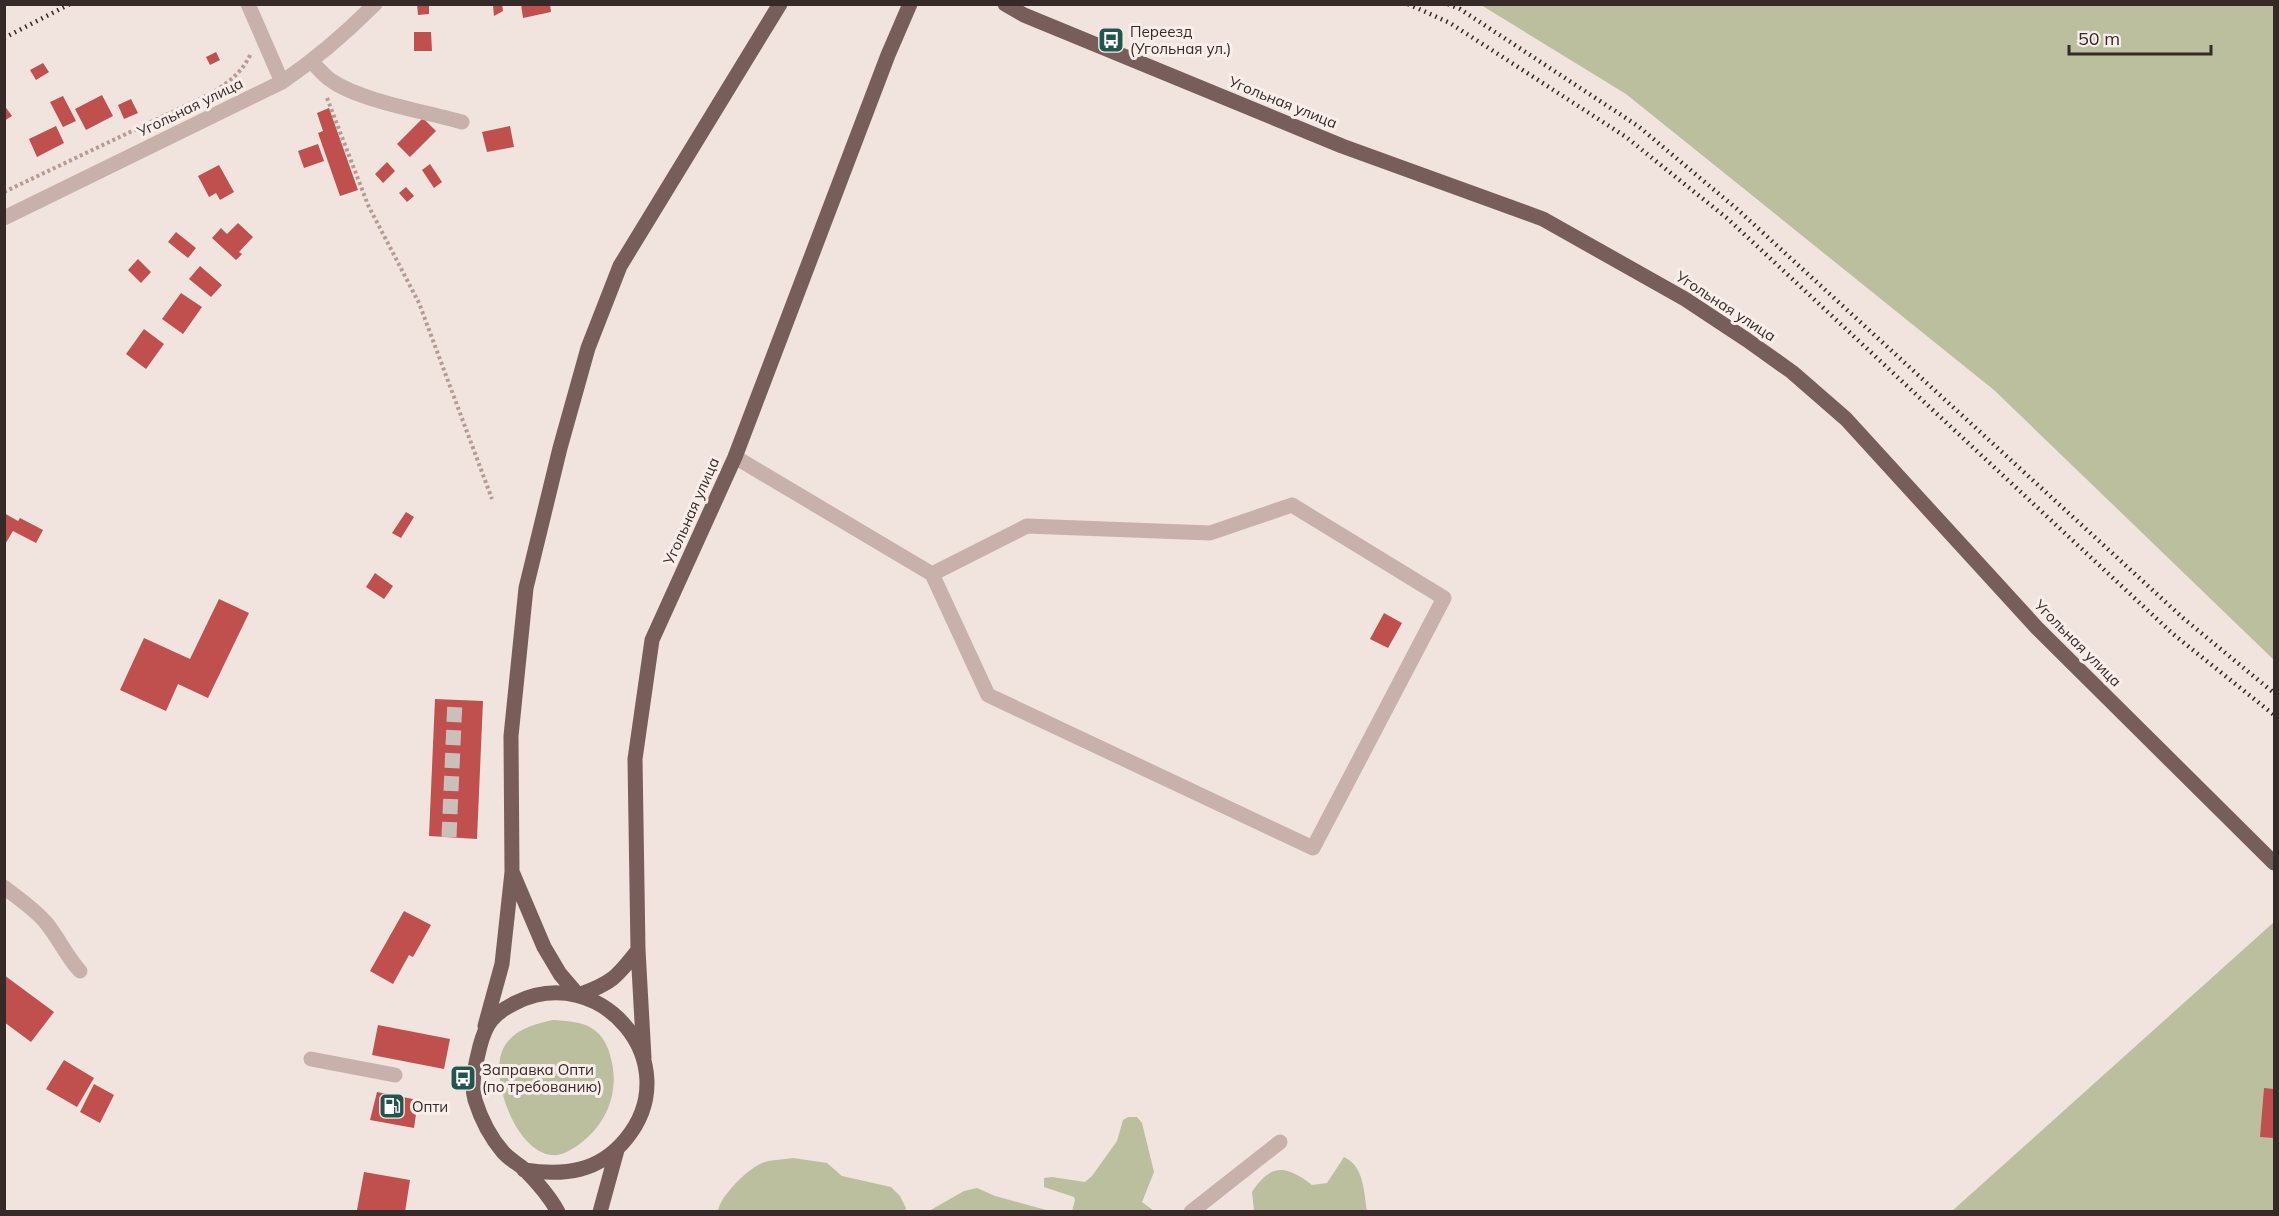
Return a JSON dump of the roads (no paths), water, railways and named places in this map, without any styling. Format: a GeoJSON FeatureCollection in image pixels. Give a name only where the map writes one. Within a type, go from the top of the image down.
{"type":"FeatureCollection","features":[{"type":"Feature","properties":{"kind":"main road"},"geometry":{"type":"LineString","coordinates":[[558,1212],[524,1170],[504,1154],[491,1136],[474,1097],[473,1080],[502,964],[512,872],[511,736],[526,588],[560,448],[588,348],[620,266],[780,4]]}},
{"type":"Feature","properties":{"kind":"main road","name":"Угольная улица"},"geometry":{"type":"LineString","coordinates":[[644,1058],[638,950],[635,759],[652,640],[735,457],[888,55],[910,4]]}},
{"type":"Feature","properties":{"kind":"main road","name":"Угольная улица"},"geometry":{"type":"LineString","coordinates":[[1005,4],[1035,20],[1342,146],[1543,219],[1685,299],[1747,339],[1792,372],[1845,419],[2037,628],[2274,863]]}},
{"type":"Feature","properties":{"kind":"main road"},"geometry":{"type":"LineString","coordinates":[[512,872],[544,947],[560,974],[578,995]]}},
{"type":"Feature","properties":{"kind":"main road"},"geometry":{"type":"LineString","coordinates":[[578,995],[608,983],[620,974],[638,950]]}},
{"type":"Feature","properties":{"kind":"main road"},"geometry":{"type":"LineString","coordinates":[[485,1026],[504,1008],[527,997],[553,992],[578,995],[600,1003],[619,1017],[634,1036],[644,1058],[647,1083],[644,1107],[633,1130],[617,1150],[596,1164],[570,1173],[524,1170]]}},
{"type":"Feature","properties":{"kind":"main road"},"geometry":{"type":"LineString","coordinates":[[600,1212],[617,1150]]}},
{"type":"Feature","properties":{"kind":"street"},"geometry":{"type":"LineString","coordinates":[[248,4],[282,82]]}},
{"type":"Feature","properties":{"kind":"street","name":"Угольная улица"},"geometry":{"type":"LineString","coordinates":[[4,218],[282,82],[312,62],[375,4]]}},
{"type":"Feature","properties":{"kind":"street"},"geometry":{"type":"LineString","coordinates":[[312,62],[325,75],[345,88],[376,99],[462,122]]}},
{"type":"Feature","properties":{"kind":"street"},"geometry":{"type":"LineString","coordinates":[[735,457],[932,574],[988,695],[1313,848],[1444,598],[1292,505],[1210,533],[1027,526],[932,574]]}},
{"type":"Feature","properties":{"kind":"street"},"geometry":{"type":"LineString","coordinates":[[4,887],[49,926],[67,956],[80,971]]}},
{"type":"Feature","properties":{"kind":"street"},"geometry":{"type":"LineString","coordinates":[[311,1059],[395,1075]]}},
{"type":"Feature","properties":{"kind":"street"},"geometry":{"type":"LineString","coordinates":[[1191,1212],[1280,1142]]}},
{"type":"Feature","properties":{"kind":"tunnel"},"geometry":{"type":"LineString","coordinates":[[449,837],[455,700]]}},
{"type":"Feature","properties":{"kind":"railway"},"geometry":{"type":"LineString","coordinates":[[4,38],[70,4]]}},
{"type":"Feature","properties":{"kind":"railway"},"geometry":{"type":"LineString","coordinates":[[1408,4],[1450,23],[1626,137],[1728,219],[2173,634],[2274,715]]}},
{"type":"Feature","properties":{"kind":"railway"},"geometry":{"type":"LineString","coordinates":[[1448,4],[1460,9],[1638,126],[1737,209],[2183,618],[2274,693]]}},
{"type":"Feature","properties":{"kind":"place","name":"Переезд (Угольная ул.)"},"geometry":{"type":"Point","coordinates":[1111,40]}},
{"type":"Feature","properties":{"kind":"place","name":"Заправка Опти (по требованию)"},"geometry":{"type":"Point","coordinates":[463,1078]}},
{"type":"Feature","properties":{"kind":"place","name":"Опти"},"geometry":{"type":"Point","coordinates":[392,1106]}}]}
